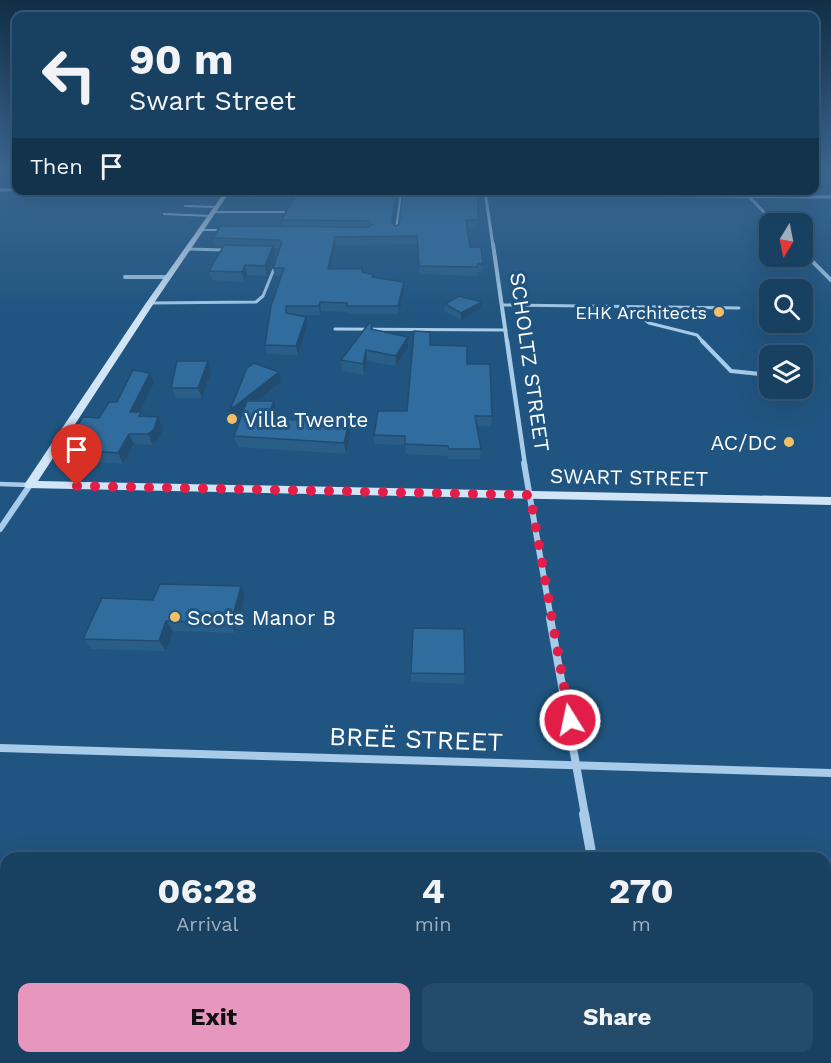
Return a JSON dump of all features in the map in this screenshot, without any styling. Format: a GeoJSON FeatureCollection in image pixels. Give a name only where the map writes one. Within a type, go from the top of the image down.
{"type":"FeatureCollection","features":[{"type":"Feature","properties":{"kind":"main road"},"geometry":{"type":"LineString","coordinates":[[30,485],[150,303],[210,219]]}},
{"type":"Feature","properties":{"kind":"main road","name":"SWART STREET"},"geometry":{"type":"LineString","coordinates":[[30,485],[831,501]]}},
{"type":"Feature","properties":{"kind":"street","name":"SCHOLTZ STREET"},"geometry":{"type":"LineString","coordinates":[[490,219],[530,495],[591,852]]}},
{"type":"Feature","properties":{"kind":"street"},"geometry":{"type":"LineString","coordinates":[[813,262],[831,280]]}},
{"type":"Feature","properties":{"kind":"street"},"geometry":{"type":"LineString","coordinates":[[125,277],[168,277]]}},
{"type":"Feature","properties":{"kind":"street"},"geometry":{"type":"LineString","coordinates":[[0,529],[30,485]]}},
{"type":"Feature","properties":{"kind":"street","name":"BREË STREET"},"geometry":{"type":"LineString","coordinates":[[0,748],[831,773]]}},
{"type":"Feature","properties":{"kind":"lane"},"geometry":{"type":"LineString","coordinates":[[396,231],[397,219]]}},
{"type":"Feature","properties":{"kind":"lane"},"geometry":{"type":"LineString","coordinates":[[202,230],[225,230]]}},
{"type":"Feature","properties":{"kind":"lane"},"geometry":{"type":"LineString","coordinates":[[188,249],[227,249]]}},
{"type":"Feature","properties":{"kind":"lane"},"geometry":{"type":"LineString","coordinates":[[150,303],[256,302],[263,296],[279,254]]}},
{"type":"Feature","properties":{"kind":"lane"},"geometry":{"type":"LineString","coordinates":[[502,306],[738,308]]}},
{"type":"Feature","properties":{"kind":"lane"},"geometry":{"type":"LineString","coordinates":[[628,308],[649,323],[697,335],[719,361],[731,371],[759,374]]}},
{"type":"Feature","properties":{"kind":"lane"},"geometry":{"type":"LineString","coordinates":[[335,329],[506,330]]}},
{"type":"Feature","properties":{"kind":"lane"},"geometry":{"type":"LineString","coordinates":[[0,484],[30,485]]}},
{"type":"Feature","properties":{"kind":"building"},"geometry":{"type":"Polygon","coordinates":[[[393,219],[392,223],[396,226],[400,219],[478,219],[466,220],[470,247],[481,247],[483,264],[478,264],[477,267],[419,266],[417,236],[335,237],[328,269],[362,269],[362,272],[373,275],[372,277],[404,282],[398,306],[347,306],[347,303],[320,302],[319,306],[286,306],[286,313],[306,317],[296,346],[265,345],[271,306],[284,268],[273,268],[282,242],[279,240],[213,238],[220,226],[368,227],[372,225],[369,221],[282,220],[393,219]]]}},
{"type":"Feature","properties":{"kind":"building"},"geometry":{"type":"Polygon","coordinates":[[[224,245],[273,246],[265,266],[245,265],[242,272],[209,271],[224,245]]]}},
{"type":"Feature","properties":{"kind":"building"},"geometry":{"type":"Polygon","coordinates":[[[459,296],[482,302],[461,313],[445,304],[459,296]]]}},
{"type":"Feature","properties":{"kind":"building"},"geometry":{"type":"Polygon","coordinates":[[[369,323],[372,323],[371,329],[408,337],[396,356],[366,350],[363,364],[341,360],[369,323]]]}},
{"type":"Feature","properties":{"kind":"building"},"geometry":{"type":"Polygon","coordinates":[[[414,331],[430,332],[430,345],[467,346],[467,364],[490,364],[492,416],[475,416],[481,449],[449,449],[448,446],[405,444],[405,436],[374,435],[378,411],[407,411],[414,331]]]}},
{"type":"Feature","properties":{"kind":"building"},"geometry":{"type":"Polygon","coordinates":[[[177,361],[208,361],[198,388],[171,388],[177,361]]]}},
{"type":"Feature","properties":{"kind":"building"},"geometry":{"type":"Polygon","coordinates":[[[254,363],[279,372],[230,410],[247,368],[254,363]]]}},
{"type":"Feature","properties":{"kind":"building"},"geometry":{"type":"Polygon","coordinates":[[[133,370],[150,373],[130,412],[141,412],[139,416],[158,417],[154,429],[148,434],[129,434],[118,453],[62,449],[83,417],[99,418],[109,402],[117,402],[133,370]]]}},
{"type":"Feature","properties":{"kind":"building"},"geometry":{"type":"Polygon","coordinates":[[[247,401],[274,401],[268,415],[281,415],[279,419],[349,423],[344,443],[234,436],[247,401]]]}},
{"type":"Feature","properties":{"kind":"building"},"geometry":{"type":"Polygon","coordinates":[[[160,584],[241,586],[231,623],[166,621],[159,641],[83,639],[102,598],[153,600],[160,584]]]}},
{"type":"Feature","properties":{"kind":"building"},"geometry":{"type":"Polygon","coordinates":[[[413,628],[464,629],[465,674],[411,673],[413,628]]]}},
{"type":"Feature","properties":{"kind":"place","name":"EHK Architects"},"geometry":{"type":"Point","coordinates":[719,312]}},
{"type":"Feature","properties":{"kind":"place","name":"Villa Twente"},"geometry":{"type":"Point","coordinates":[232,419]}},
{"type":"Feature","properties":{"kind":"place","name":"AC/DC"},"geometry":{"type":"Point","coordinates":[789,442]}},
{"type":"Feature","properties":{"kind":"place","name":"Scots Manor B"},"geometry":{"type":"Point","coordinates":[175,617]}},
{"type":"Feature","properties":{"kind":"route"},"geometry":{"type":"LineString","coordinates":[[77,486],[530,495],[570,720]]}}]}
